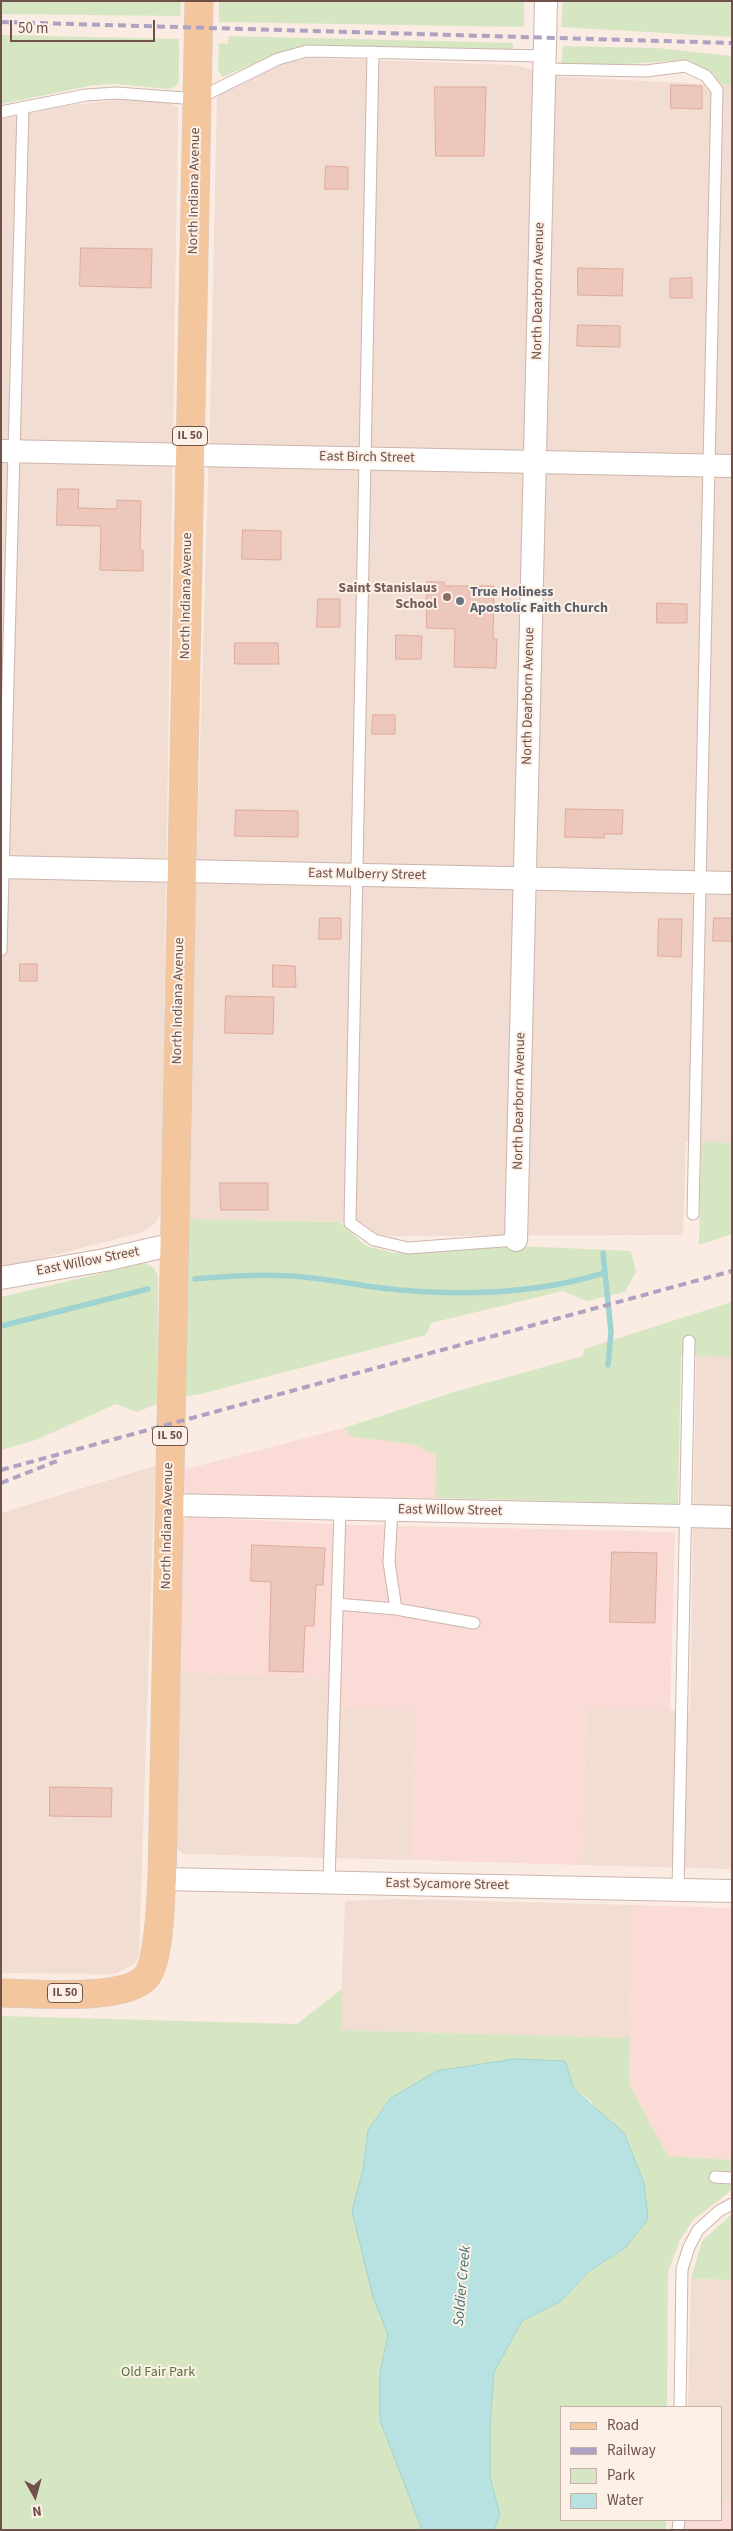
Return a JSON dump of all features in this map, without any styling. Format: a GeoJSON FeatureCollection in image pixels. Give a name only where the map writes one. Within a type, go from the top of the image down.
{"type":"FeatureCollection","features":[{"type":"Feature","properties":{"kind":"main road","name":"North Indiana Avenue"},"geometry":{"type":"LineString","coordinates":[[1,1993],[104,1994],[128,1989],[147,1976],[156,1954],[162,1879],[199,1]]}},
{"type":"Feature","properties":{"kind":"street","name":"North Dearborn Avenue"},"geometry":{"type":"LineString","coordinates":[[516,1240],[546,1]]}},
{"type":"Feature","properties":{"kind":"street","name":"East Birch Street"},"geometry":{"type":"LineString","coordinates":[[8,451],[732,466]]}},
{"type":"Feature","properties":{"kind":"street","name":"East Mulberry Street"},"geometry":{"type":"LineString","coordinates":[[2,868],[732,883]]}},
{"type":"Feature","properties":{"kind":"street","name":"East Willow Street"},"geometry":{"type":"LineString","coordinates":[[1,1278],[105,1260],[174,1244]]}},
{"type":"Feature","properties":{"kind":"street","name":"East Willow Street"},"geometry":{"type":"LineString","coordinates":[[169,1505],[732,1518]]}},
{"type":"Feature","properties":{"kind":"street","name":"East Sycamore Street"},"geometry":{"type":"LineString","coordinates":[[162,1879],[732,1891]]}},
{"type":"Feature","properties":{"kind":"lane"},"geometry":{"type":"LineString","coordinates":[[1,112],[86,96],[117,93],[197,99],[278,59],[307,51],[373,52],[544,62],[646,71],[685,66],[706,76],[717,90],[693,1214]]}},
{"type":"Feature","properties":{"kind":"lane"},"geometry":{"type":"LineString","coordinates":[[373,52],[350,1223],[374,1240],[408,1248],[516,1240]]}},
{"type":"Feature","properties":{"kind":"lane"},"geometry":{"type":"LineString","coordinates":[[1,950],[8,451],[23,107]]}},
{"type":"Feature","properties":{"kind":"lane"},"geometry":{"type":"LineString","coordinates":[[678,1890],[689,1341]]}},
{"type":"Feature","properties":{"kind":"lane"},"geometry":{"type":"LineString","coordinates":[[329,1883],[340,1509]]}},
{"type":"Feature","properties":{"kind":"lane"},"geometry":{"type":"LineString","coordinates":[[392,1510],[389,1562],[396,1609]]}},
{"type":"Feature","properties":{"kind":"lane"},"geometry":{"type":"LineString","coordinates":[[337,1604],[396,1609],[474,1623]]}},
{"type":"Feature","properties":{"kind":"lane"},"geometry":{"type":"LineString","coordinates":[[715,2177],[732,2178]]}},
{"type":"Feature","properties":{"kind":"lane"},"geometry":{"type":"LineString","coordinates":[[680,2406],[682,2269],[689,2247],[698,2230],[719,2211],[732,2204]]}},
{"type":"Feature","properties":{"kind":"shaded area"},"geometry":{"type":"Polygon","coordinates":[[[309,58],[515,65],[560,77],[732,85],[732,1143],[686,1142],[683,1235],[387,1236],[375,1233],[361,1222],[186,1219],[211,381],[217,94],[273,67],[309,58]]]}},
{"type":"Feature","properties":{"kind":"shaded area"},"geometry":{"type":"Polygon","coordinates":[[[131,99],[170,102],[178,108],[161,1210],[157,1222],[143,1232],[1,1269],[1,118],[50,107],[131,99]]]}},
{"type":"Feature","properties":{"kind":"shaded area"},"geometry":{"type":"Polygon","coordinates":[[[696,1355],[732,1357],[732,1869],[582,1865],[586,1709],[690,1711],[696,1355]]]}},
{"type":"Feature","properties":{"kind":"shaded area"},"geometry":{"type":"Polygon","coordinates":[[[344,1428],[352,1437],[412,1444],[436,1455],[435,1498],[190,1495],[185,1491],[183,1470],[344,1428]]]}},
{"type":"Feature","properties":{"kind":"shaded area"},"geometry":{"type":"Polygon","coordinates":[[[155,1466],[139,1955],[134,1964],[115,1974],[1,1973],[1,1513],[155,1466]]]}},
{"type":"Feature","properties":{"kind":"shaded area"},"geometry":{"type":"Polygon","coordinates":[[[189,1517],[356,1525],[675,1532],[670,1711],[586,1709],[582,1865],[411,1860],[416,1711],[327,1708],[326,1679],[177,1672],[181,1529],[183,1521],[189,1517]]]}},
{"type":"Feature","properties":{"kind":"shaded area"},"geometry":{"type":"Polygon","coordinates":[[[177,1672],[326,1679],[416,1711],[411,1860],[185,1854],[178,1850],[175,1843],[177,1672]]]}},
{"type":"Feature","properties":{"kind":"shaded area"},"geometry":{"type":"Polygon","coordinates":[[[395,1899],[632,1905],[630,2038],[340,2030],[345,1901],[395,1899]]]}},
{"type":"Feature","properties":{"kind":"shaded area"},"geometry":{"type":"Polygon","coordinates":[[[632,1905],[732,1908],[732,2160],[668,2156],[629,2084],[632,1905]]]}},
{"type":"Feature","properties":{"kind":"shaded area"},"geometry":{"type":"Polygon","coordinates":[[[691,2279],[732,2280],[732,2501],[723,2501],[723,2406],[688,2406],[691,2279]]]}},
{"type":"Feature","properties":{"kind":"shaded area"},"geometry":{"type":"Polygon","coordinates":[[[723,2501],[732,2501],[732,2530],[684,2530],[684,2521],[723,2521],[723,2501]]]}},
{"type":"Feature","properties":{"kind":"green space"},"geometry":{"type":"Polygon","coordinates":[[[1,1],[181,1],[180,16],[1,14],[1,1]]]}},
{"type":"Feature","properties":{"kind":"green space"},"geometry":{"type":"Polygon","coordinates":[[[219,1],[524,1],[524,27],[219,22],[219,1]]]}},
{"type":"Feature","properties":{"kind":"green space"},"geometry":{"type":"Polygon","coordinates":[[[563,1],[732,1],[732,37],[561,27],[563,1]]]}},
{"type":"Feature","properties":{"kind":"green space"},"geometry":{"type":"Polygon","coordinates":[[[1,35],[179,39],[179,82],[175,87],[169,89],[114,84],[94,85],[1,104],[1,35]]]}},
{"type":"Feature","properties":{"kind":"green space"},"geometry":{"type":"Polygon","coordinates":[[[229,36],[513,43],[513,52],[285,51],[222,77],[218,69],[219,43],[228,44],[229,36]]]}},
{"type":"Feature","properties":{"kind":"green space"},"geometry":{"type":"Polygon","coordinates":[[[563,46],[657,48],[732,56],[732,85],[721,84],[711,72],[683,60],[610,65],[561,64],[563,46]]]}},
{"type":"Feature","properties":{"kind":"green space"},"geometry":{"type":"Polygon","coordinates":[[[701,1142],[732,1143],[732,1234],[699,1245],[701,1142]]]}},
{"type":"Feature","properties":{"kind":"green space"},"geometry":{"type":"Polygon","coordinates":[[[186,1219],[340,1222],[366,1246],[394,1253],[519,1246],[631,1251],[636,1272],[625,1292],[587,1301],[563,1291],[431,1323],[426,1335],[201,1394],[183,1397],[186,1219]]]}},
{"type":"Feature","properties":{"kind":"green space"},"geometry":{"type":"Polygon","coordinates":[[[145,1263],[154,1268],[158,1276],[157,1404],[137,1412],[116,1404],[36,1440],[1,1450],[1,1297],[145,1263]]]}},
{"type":"Feature","properties":{"kind":"green space"},"geometry":{"type":"Polygon","coordinates":[[[732,1302],[732,1357],[681,1355],[678,1504],[435,1498],[436,1455],[412,1444],[352,1437],[344,1428],[454,1392],[583,1356],[584,1349],[732,1302]]]}},
{"type":"Feature","properties":{"kind":"green space","name":"Old Fair Park"},"geometry":{"type":"Polygon","coordinates":[[[342,1989],[341,2030],[630,2038],[629,2084],[668,2156],[732,2160],[732,2190],[693,2220],[680,2240],[668,2272],[667,2406],[560,2406],[560,2521],[666,2521],[666,2530],[494,2530],[500,2515],[490,2477],[490,2425],[494,2372],[522,2321],[561,2301],[589,2271],[625,2248],[592,2102],[574,2089],[565,2061],[515,2059],[437,2071],[368,2130],[363,2170],[373,2297],[388,2335],[380,2373],[403,2480],[422,2530],[1,2530],[1,2016],[297,2024],[342,1989]]]}},
{"type":"Feature","properties":{"kind":"green space"},"geometry":{"type":"Polygon","coordinates":[[[732,2214],[732,2280],[691,2279],[702,2241],[732,2214]]]}},
{"type":"Feature","properties":{"kind":"water"},"geometry":{"type":"Polygon","coordinates":[[[515,2059],[565,2061],[574,2089],[624,2133],[644,2183],[648,2219],[625,2248],[589,2271],[561,2301],[522,2321],[494,2372],[490,2425],[490,2477],[500,2515],[494,2530],[422,2530],[380,2420],[380,2373],[388,2335],[373,2297],[352,2211],[363,2170],[368,2130],[391,2098],[437,2071],[515,2059]]]}},
{"type":"Feature","properties":{"kind":"building"},"geometry":{"type":"Polygon","coordinates":[[[671,85],[702,86],[702,109],[671,108],[671,85]]]}},
{"type":"Feature","properties":{"kind":"building"},"geometry":{"type":"Polygon","coordinates":[[[435,87],[486,87],[484,156],[436,156],[435,87]]]}},
{"type":"Feature","properties":{"kind":"building"},"geometry":{"type":"Polygon","coordinates":[[[326,166],[348,167],[348,189],[325,189],[326,166]]]}},
{"type":"Feature","properties":{"kind":"building"},"geometry":{"type":"Polygon","coordinates":[[[81,248],[152,249],[151,288],[80,286],[81,248]]]}},
{"type":"Feature","properties":{"kind":"building"},"geometry":{"type":"Polygon","coordinates":[[[578,268],[623,269],[622,296],[578,295],[578,268]]]}},
{"type":"Feature","properties":{"kind":"building"},"geometry":{"type":"Polygon","coordinates":[[[692,278],[692,298],[670,298],[670,279],[692,278]]]}},
{"type":"Feature","properties":{"kind":"building"},"geometry":{"type":"Polygon","coordinates":[[[578,325],[620,326],[620,347],[577,346],[578,325]]]}},
{"type":"Feature","properties":{"kind":"building"},"geometry":{"type":"Polygon","coordinates":[[[58,489],[79,489],[78,508],[117,509],[117,500],[141,501],[140,550],[143,550],[143,571],[100,570],[101,526],[57,525],[58,489]]]}},
{"type":"Feature","properties":{"kind":"building"},"geometry":{"type":"Polygon","coordinates":[[[243,530],[281,531],[281,560],[242,559],[243,530]]]}},
{"type":"Feature","properties":{"kind":"building","name":"True Holiness Apostolic Faith Church"},"geometry":{"type":"Polygon","coordinates":[[[427,582],[444,582],[444,586],[494,586],[493,639],[497,639],[496,668],[454,667],[455,629],[427,628],[427,582]]]}},
{"type":"Feature","properties":{"kind":"building"},"geometry":{"type":"Polygon","coordinates":[[[318,599],[340,599],[340,627],[317,627],[318,599]]]}},
{"type":"Feature","properties":{"kind":"building"},"geometry":{"type":"Polygon","coordinates":[[[657,603],[687,604],[687,623],[657,623],[657,603]]]}},
{"type":"Feature","properties":{"kind":"building"},"geometry":{"type":"Polygon","coordinates":[[[396,635],[422,636],[421,659],[396,659],[396,635]]]}},
{"type":"Feature","properties":{"kind":"building"},"geometry":{"type":"Polygon","coordinates":[[[235,643],[278,643],[279,664],[235,664],[235,643]]]}},
{"type":"Feature","properties":{"kind":"building"},"geometry":{"type":"Polygon","coordinates":[[[373,715],[395,715],[395,734],[372,734],[373,715]]]}},
{"type":"Feature","properties":{"kind":"building"},"geometry":{"type":"Polygon","coordinates":[[[566,809],[623,810],[622,834],[604,834],[604,838],[565,837],[566,809]]]}},
{"type":"Feature","properties":{"kind":"building"},"geometry":{"type":"Polygon","coordinates":[[[236,810],[298,811],[298,837],[235,836],[236,810]]]}},
{"type":"Feature","properties":{"kind":"building"},"geometry":{"type":"Polygon","coordinates":[[[320,918],[341,918],[341,939],[319,939],[320,918]]]}},
{"type":"Feature","properties":{"kind":"building"},"geometry":{"type":"Polygon","coordinates":[[[714,918],[732,918],[732,941],[713,941],[714,918]]]}},
{"type":"Feature","properties":{"kind":"building"},"geometry":{"type":"Polygon","coordinates":[[[659,919],[682,919],[681,957],[658,956],[659,919]]]}},
{"type":"Feature","properties":{"kind":"building"},"geometry":{"type":"Polygon","coordinates":[[[20,964],[37,964],[37,981],[20,981],[20,964]]]}},
{"type":"Feature","properties":{"kind":"building"},"geometry":{"type":"Polygon","coordinates":[[[273,965],[295,966],[296,987],[273,987],[273,965]]]}},
{"type":"Feature","properties":{"kind":"building"},"geometry":{"type":"Polygon","coordinates":[[[226,996],[274,997],[273,1034],[225,1033],[226,996]]]}},
{"type":"Feature","properties":{"kind":"building"},"geometry":{"type":"Polygon","coordinates":[[[220,1183],[268,1183],[268,1210],[221,1210],[220,1183]]]}},
{"type":"Feature","properties":{"kind":"building"},"geometry":{"type":"Polygon","coordinates":[[[252,1545],[325,1548],[323,1585],[316,1585],[314,1626],[305,1626],[303,1672],[269,1671],[271,1582],[251,1581],[252,1545]]]}},
{"type":"Feature","properties":{"kind":"building"},"geometry":{"type":"Polygon","coordinates":[[[612,1552],[657,1553],[655,1623],[610,1622],[612,1552]]]}},
{"type":"Feature","properties":{"kind":"building"},"geometry":{"type":"Polygon","coordinates":[[[50,1787],[112,1788],[111,1817],[50,1816],[50,1787]]]}},
{"type":"Feature","properties":{"kind":"waterway","name":"Soldier Creek"},"geometry":{"type":"LineString","coordinates":[[603,1253],[611,1332],[608,1365]]}},
{"type":"Feature","properties":{"kind":"waterway"},"geometry":{"type":"LineString","coordinates":[[195,1279],[266,1275],[290,1276],[400,1290],[477,1293],[529,1289],[579,1280],[604,1273]]}},
{"type":"Feature","properties":{"kind":"waterway"},"geometry":{"type":"LineString","coordinates":[[1,1326],[148,1289]]}},
{"type":"Feature","properties":{"kind":"railway"},"geometry":{"type":"LineString","coordinates":[[1,22],[732,43]]}},
{"type":"Feature","properties":{"kind":"railway"},"geometry":{"type":"LineString","coordinates":[[1,1470],[732,1271]]}},
{"type":"Feature","properties":{"kind":"railway"},"geometry":{"type":"LineString","coordinates":[[1,1483],[57,1461]]}},
{"type":"Feature","properties":{"kind":"place","name":"Saint Stanislaus School"},"geometry":{"type":"Point","coordinates":[447,597]}},
{"type":"Feature","properties":{"kind":"place","name":"True Holiness Apostolic Faith Church"},"geometry":{"type":"Point","coordinates":[460,601]}}]}
